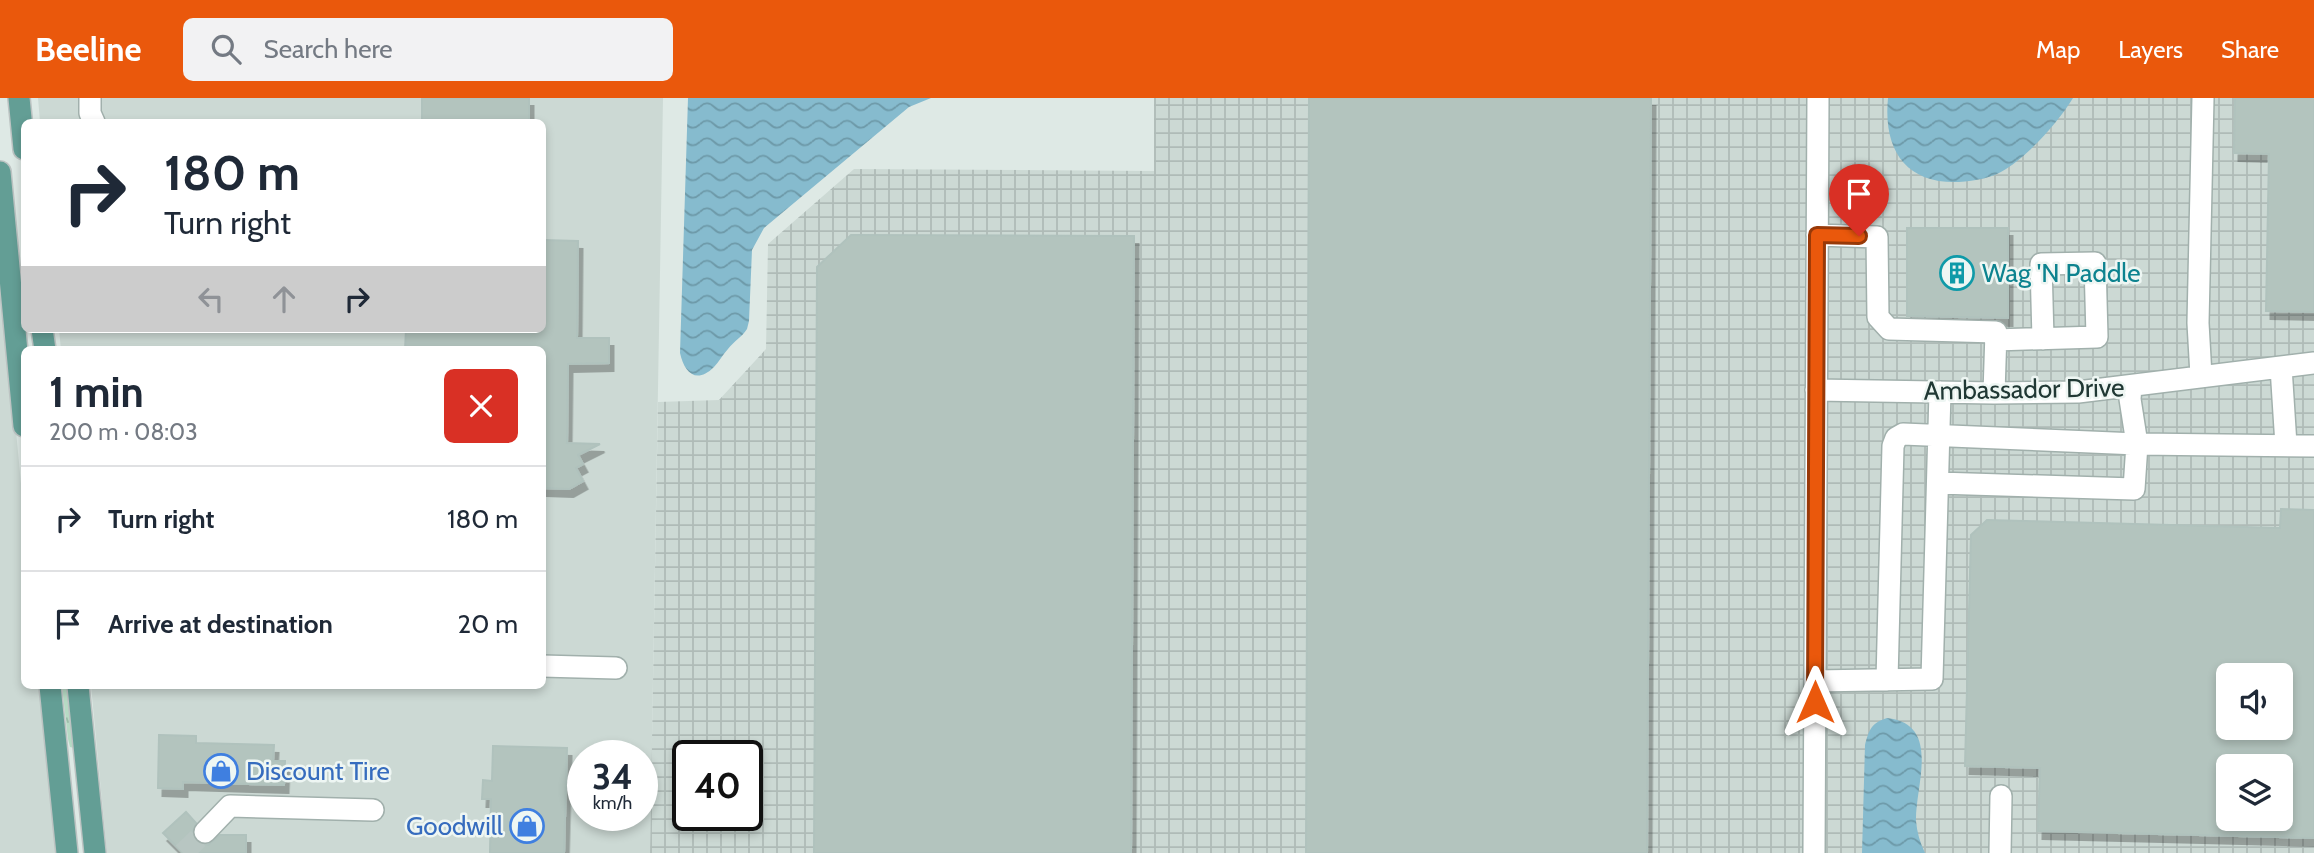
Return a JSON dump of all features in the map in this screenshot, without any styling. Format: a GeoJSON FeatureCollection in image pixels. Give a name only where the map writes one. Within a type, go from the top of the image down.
{"type":"FeatureCollection","features":[{"type":"Feature","properties":{"kind":"main road"},"geometry":{"type":"LineString","coordinates":[[19,98],[21,119]]}},
{"type":"Feature","properties":{"kind":"main road"},"geometry":{"type":"LineString","coordinates":[[0,172],[21,394]]}},
{"type":"Feature","properties":{"kind":"main road"},"geometry":{"type":"LineString","coordinates":[[50,689],[67,853]]}},
{"type":"Feature","properties":{"kind":"main road"},"geometry":{"type":"LineString","coordinates":[[78,689],[96,853]]}},
{"type":"Feature","properties":{"kind":"street"},"geometry":{"type":"LineString","coordinates":[[90,98],[93,119]]}},
{"type":"Feature","properties":{"kind":"street"},"geometry":{"type":"LineString","coordinates":[[1814,853],[1818,98]]}},
{"type":"Feature","properties":{"kind":"street"},"geometry":{"type":"LineString","coordinates":[[2200,376],[2198,323],[2203,98]]}},
{"type":"Feature","properties":{"kind":"street"},"geometry":{"type":"LineString","coordinates":[[1817,235],[1877,237],[1878,317],[1889,329],[1996,332],[1994,393]]}},
{"type":"Feature","properties":{"kind":"street"},"geometry":{"type":"LineString","coordinates":[[1995,340],[2043,339]]}},
{"type":"Feature","properties":{"kind":"street","name":"Ambassador Drive"},"geometry":{"type":"LineString","coordinates":[[1816,390],[2078,392],[2314,363]]}},
{"type":"Feature","properties":{"kind":"street"},"geometry":{"type":"LineString","coordinates":[[2281,367],[2286,445]]}},
{"type":"Feature","properties":{"kind":"street"},"geometry":{"type":"LineString","coordinates":[[1938,484],[2134,489],[2137,444],[2130,399],[2131,387]]}},
{"type":"Feature","properties":{"kind":"street"},"geometry":{"type":"LineString","coordinates":[[1815,681],[1932,679],[1940,392]]}},
{"type":"Feature","properties":{"kind":"street"},"geometry":{"type":"LineString","coordinates":[[1887,680],[1893,446],[1896,438],[1903,434],[2137,444],[2314,446]]}},
{"type":"Feature","properties":{"kind":"street"},"geometry":{"type":"LineString","coordinates":[[546,666],[616,668]]}},
{"type":"Feature","properties":{"kind":"street"},"geometry":{"type":"LineString","coordinates":[[2000,853],[2001,796]]}},
{"type":"Feature","properties":{"kind":"street"},"geometry":{"type":"LineString","coordinates":[[205,832],[230,806],[373,810]]}},
{"type":"Feature","properties":{"kind":"shaded area"},"geometry":{"type":"Polygon","coordinates":[[[38,98],[663,98],[652,740],[567,740],[567,831],[650,831],[650,853],[107,853],[91,689],[546,689],[546,346],[61,346],[59,333],[546,333],[546,119],[40,119],[38,98]]]}},
{"type":"Feature","properties":{"kind":"shaded area"},"geometry":{"type":"Polygon","coordinates":[[[1154,98],[2314,98],[2314,853],[650,853],[650,831],[658,831],[658,740],[652,740],[658,402],[719,400],[766,349],[768,244],[854,169],[1154,171],[1154,98]]]}},
{"type":"Feature","properties":{"kind":"shaded area"},"geometry":{"type":"Polygon","coordinates":[[[0,263],[21,484],[21,689],[41,689],[57,853],[0,853],[0,263]]]}},
{"type":"Feature","properties":{"kind":"green space"},"geometry":{"type":"Polygon","coordinates":[[[62,689],[70,689],[74,748],[70,747],[62,689]]]}},
{"type":"Feature","properties":{"kind":"water"},"geometry":{"type":"Polygon","coordinates":[[[688,98],[931,98],[909,107],[764,228],[752,250],[747,329],[714,367],[702,375],[688,371],[680,353],[688,98]]]}},
{"type":"Feature","properties":{"kind":"water"},"geometry":{"type":"Polygon","coordinates":[[[1888,98],[2073,98],[2043,137],[2015,163],[1990,177],[1959,182],[1924,177],[1901,160],[1889,133],[1888,98]]]}},
{"type":"Feature","properties":{"kind":"water"},"geometry":{"type":"Polygon","coordinates":[[[1887,718],[1904,723],[1915,732],[1920,744],[1922,759],[1916,821],[1925,853],[1862,853],[1865,745],[1872,728],[1877,722],[1887,718]]]}},
{"type":"Feature","properties":{"kind":"building"},"geometry":{"type":"Polygon","coordinates":[[[422,98],[529,98],[529,119],[422,119],[422,98]]]}},
{"type":"Feature","properties":{"kind":"building"},"geometry":{"type":"Polygon","coordinates":[[[1309,98],[1651,98],[1647,853],[1306,853],[1309,98]]]}},
{"type":"Feature","properties":{"kind":"building"},"geometry":{"type":"Polygon","coordinates":[[[2235,98],[2314,98],[2314,312],[2266,311],[2269,154],[2234,153],[2235,98]]]}},
{"type":"Feature","properties":{"kind":"building","name":"Wag 'N Paddle"},"geometry":{"type":"Polygon","coordinates":[[[1907,228],[2008,228],[2008,318],[1907,316],[1907,228]]]}},
{"type":"Feature","properties":{"kind":"building"},"geometry":{"type":"Polygon","coordinates":[[[851,235],[1134,236],[1131,853],[814,853],[817,267],[851,235]]]}},
{"type":"Feature","properties":{"kind":"building"},"geometry":{"type":"Polygon","coordinates":[[[546,240],[578,241],[577,338],[609,338],[609,363],[568,364],[567,443],[600,444],[578,455],[583,464],[576,468],[583,481],[569,489],[546,488],[546,346],[405,346],[406,333],[546,333],[546,240]]]}},
{"type":"Feature","properties":{"kind":"building"},"geometry":{"type":"Polygon","coordinates":[[[2281,509],[2314,510],[2314,838],[2038,831],[2040,768],[1965,766],[1971,535],[1987,520],[2280,528],[2281,509]]]}},
{"type":"Feature","properties":{"kind":"building","name":"Discount Tire"},"geometry":{"type":"Polygon","coordinates":[[[159,735],[196,736],[196,743],[274,745],[273,761],[285,761],[284,785],[183,782],[183,789],[158,788],[159,735]]]}},
{"type":"Feature","properties":{"kind":"building","name":"Goodwill"},"geometry":{"type":"Polygon","coordinates":[[[493,746],[567,748],[564,853],[490,853],[491,799],[482,799],[483,780],[492,781],[493,746]]]}},
{"type":"Feature","properties":{"kind":"building"},"geometry":{"type":"Polygon","coordinates":[[[186,812],[196,823],[192,835],[196,842],[208,845],[220,835],[246,835],[246,853],[183,853],[163,833],[186,812]]]}},
{"type":"Feature","properties":{"kind":"tunnel"},"geometry":{"type":"LineString","coordinates":[[183,853],[205,832]]}},
{"type":"Feature","properties":{"kind":"place","name":"Wag 'N Paddle"},"geometry":{"type":"Point","coordinates":[1957,273]}},
{"type":"Feature","properties":{"kind":"place","name":"Discount Tire"},"geometry":{"type":"Point","coordinates":[221,771]}},
{"type":"Feature","properties":{"kind":"place","name":"Goodwill"},"geometry":{"type":"Point","coordinates":[527,826]}},
{"type":"Feature","properties":{"kind":"route"},"geometry":{"type":"LineString","coordinates":[[1815,702],[1817,235],[1859,236]]}}]}
